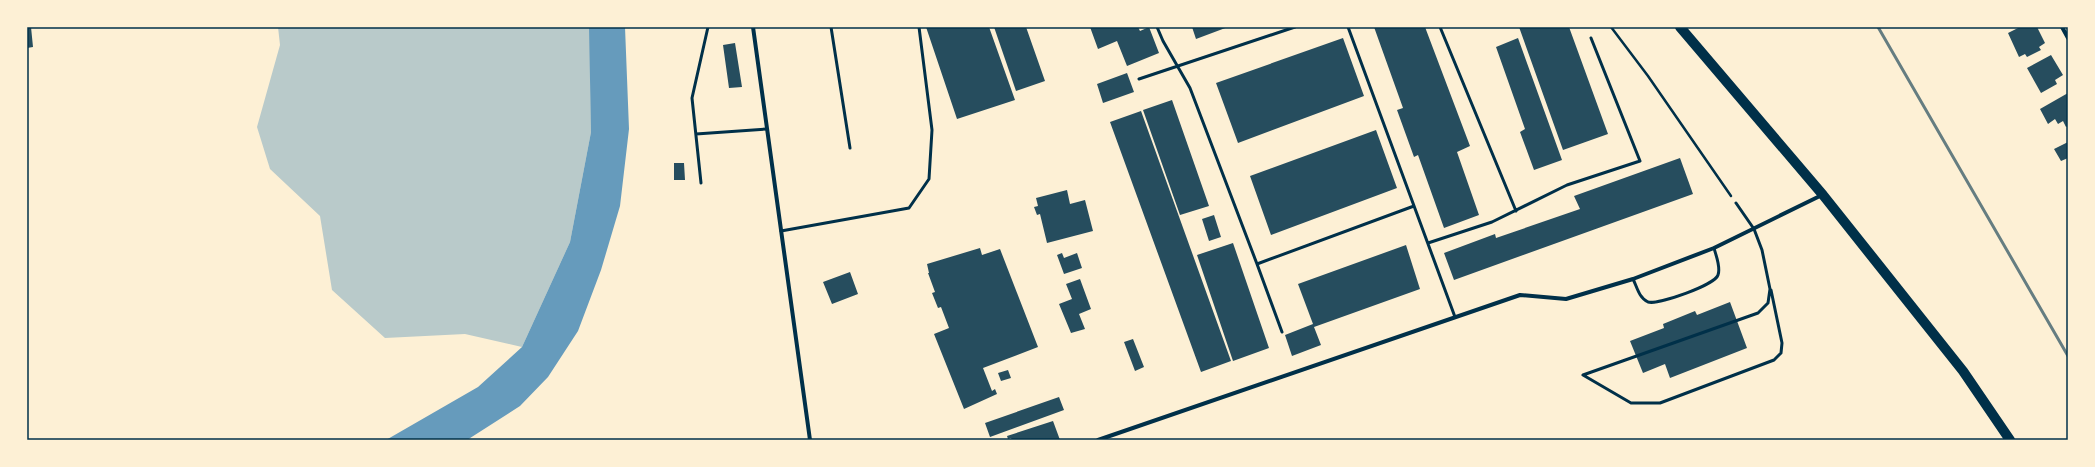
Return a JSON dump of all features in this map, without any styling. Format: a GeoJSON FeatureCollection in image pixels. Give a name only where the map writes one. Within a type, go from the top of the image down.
{"type":"FeatureCollection","features":[{"type":"Feature","properties":{"kind":"main road"},"geometry":{"type":"LineString","coordinates":[[1680,27],[1823,195],[1963,371],[2010,440]]}},
{"type":"Feature","properties":{"kind":"street"},"geometry":{"type":"LineString","coordinates":[[752,27],[810,440]]}},
{"type":"Feature","properties":{"kind":"street"},"geometry":{"type":"LineString","coordinates":[[2062,27],[2068,38]]}},
{"type":"Feature","properties":{"kind":"street"},"geometry":{"type":"LineString","coordinates":[[1098,440],[1520,295],[1566,299],[1633,279],[1714,248],[1823,195]]}},
{"type":"Feature","properties":{"kind":"lane"},"geometry":{"type":"LineString","coordinates":[[701,183],[692,98],[708,27]]}},
{"type":"Feature","properties":{"kind":"lane"},"geometry":{"type":"LineString","coordinates":[[831,27],[850,148]]}},
{"type":"Feature","properties":{"kind":"lane"},"geometry":{"type":"LineString","coordinates":[[781,231],[909,208],[929,180],[932,130],[919,27]]}},
{"type":"Feature","properties":{"kind":"lane"},"geometry":{"type":"LineString","coordinates":[[1157,27],[1163,42],[1190,88],[1282,332]]}},
{"type":"Feature","properties":{"kind":"lane"},"geometry":{"type":"LineString","coordinates":[[1140,80],[1177,66],[1295,27]]}},
{"type":"Feature","properties":{"kind":"lane"},"geometry":{"type":"LineString","coordinates":[[1348,27],[1455,317]]}},
{"type":"Feature","properties":{"kind":"lane"},"geometry":{"type":"LineString","coordinates":[[1440,27],[1516,210]]}},
{"type":"Feature","properties":{"kind":"lane"},"geometry":{"type":"LineString","coordinates":[[1428,243],[1492,222],[1567,185],[1640,161],[1591,38]]}},
{"type":"Feature","properties":{"kind":"lane"},"geometry":{"type":"LineString","coordinates":[[696,134],[767,130]]}},
{"type":"Feature","properties":{"kind":"lane"},"geometry":{"type":"LineString","coordinates":[[1736,203],[1754,229],[1762,250],[1782,343],[1781,353],[1774,360],[1660,403],[1630,403],[1583,375],[1758,313],[1768,303],[1770,288]]}},
{"type":"Feature","properties":{"kind":"lane"},"geometry":{"type":"LineString","coordinates":[[1257,264],[1414,206]]}},
{"type":"Feature","properties":{"kind":"lane"},"geometry":{"type":"LineString","coordinates":[[1633,279],[1641,297],[1648,302],[1657,303],[1704,286],[1715,280],[1719,274],[1714,248]]}},
{"type":"Feature","properties":{"kind":"path"},"geometry":{"type":"LineString","coordinates":[[1611,27],[1652,82],[1736,203]]}},
{"type":"Feature","properties":{"kind":"shaded area"},"geometry":{"type":"Polygon","coordinates":[[[278,27],[590,27],[591,132],[570,242],[522,347],[465,334],[385,338],[332,290],[320,216],[270,169],[257,127],[280,45],[278,27]]]}},
{"type":"Feature","properties":{"kind":"water"},"geometry":{"type":"Polygon","coordinates":[[[589,27],[625,27],[629,129],[620,206],[601,270],[578,331],[548,377],[520,406],[467,440],[386,440],[478,387],[522,347],[570,242],[591,132],[589,27]]]}},
{"type":"Feature","properties":{"kind":"building"},"geometry":{"type":"Polygon","coordinates":[[[27,27],[31,27],[33,47],[27,48],[27,27]]]}},
{"type":"Feature","properties":{"kind":"building"},"geometry":{"type":"Polygon","coordinates":[[[926,27],[989,27],[1015,100],[957,119],[926,27]]]}},
{"type":"Feature","properties":{"kind":"building"},"geometry":{"type":"Polygon","coordinates":[[[994,27],[1026,27],[1045,81],[1016,91],[994,27]]]}},
{"type":"Feature","properties":{"kind":"building"},"geometry":{"type":"Polygon","coordinates":[[[1090,27],[1138,27],[1140,31],[1149,27],[1159,53],[1127,66],[1117,41],[1098,49],[1090,27]]]}},
{"type":"Feature","properties":{"kind":"building"},"geometry":{"type":"Polygon","coordinates":[[[1192,27],[1228,27],[1196,39],[1192,27]]]}},
{"type":"Feature","properties":{"kind":"building"},"geometry":{"type":"Polygon","coordinates":[[[1374,27],[1425,27],[1470,146],[1457,152],[1479,215],[1444,228],[1418,155],[1414,157],[1397,110],[1403,108],[1374,27]]]}},
{"type":"Feature","properties":{"kind":"building"},"geometry":{"type":"Polygon","coordinates":[[[1519,27],[1569,27],[1608,134],[1563,150],[1519,27]]]}},
{"type":"Feature","properties":{"kind":"building"},"geometry":{"type":"Polygon","coordinates":[[[2020,27],[2037,27],[2045,43],[2039,47],[2041,50],[2027,57],[2025,54],[2019,57],[2008,33],[2020,27]]]}},
{"type":"Feature","properties":{"kind":"building"},"geometry":{"type":"Polygon","coordinates":[[[1343,38],[1364,96],[1238,143],[1216,83],[1343,38]]]}},
{"type":"Feature","properties":{"kind":"building"},"geometry":{"type":"Polygon","coordinates":[[[1518,38],[1562,160],[1534,170],[1520,132],[1525,129],[1496,47],[1518,38]]]}},
{"type":"Feature","properties":{"kind":"building"},"geometry":{"type":"Polygon","coordinates":[[[735,43],[742,87],[729,88],[723,45],[735,43]]]}},
{"type":"Feature","properties":{"kind":"building"},"geometry":{"type":"Polygon","coordinates":[[[2051,55],[2063,75],[2055,80],[2057,84],[2041,93],[2027,68],[2051,55]]]}},
{"type":"Feature","properties":{"kind":"building"},"geometry":{"type":"Polygon","coordinates":[[[1127,73],[1134,92],[1103,103],[1097,84],[1127,73]]]}},
{"type":"Feature","properties":{"kind":"building"},"geometry":{"type":"Polygon","coordinates":[[[2068,93],[2068,126],[2066,127],[2063,121],[2058,124],[2055,119],[2048,124],[2040,109],[2068,93]]]}},
{"type":"Feature","properties":{"kind":"building"},"geometry":{"type":"Polygon","coordinates":[[[1172,100],[1209,206],[1180,215],[1143,110],[1172,100]]]}},
{"type":"Feature","properties":{"kind":"building"},"geometry":{"type":"Polygon","coordinates":[[[1141,111],[1231,361],[1201,372],[1110,122],[1141,111]]]}},
{"type":"Feature","properties":{"kind":"building"},"geometry":{"type":"Polygon","coordinates":[[[1376,130],[1397,188],[1271,235],[1250,176],[1376,130]]]}},
{"type":"Feature","properties":{"kind":"building"},"geometry":{"type":"Polygon","coordinates":[[[2068,142],[2068,158],[2061,161],[2054,149],[2068,142]]]}},
{"type":"Feature","properties":{"kind":"building"},"geometry":{"type":"Polygon","coordinates":[[[1680,158],[1693,194],[1454,280],[1444,253],[1495,234],[1496,238],[1580,209],[1574,196],[1680,158]]]}},
{"type":"Feature","properties":{"kind":"building"},"geometry":{"type":"Polygon","coordinates":[[[674,163],[684,163],[685,180],[674,180],[674,163]]]}},
{"type":"Feature","properties":{"kind":"building"},"geometry":{"type":"Polygon","coordinates":[[[1067,190],[1070,204],[1085,200],[1093,231],[1047,243],[1040,214],[1037,215],[1034,207],[1038,206],[1036,198],[1067,190]]]}},
{"type":"Feature","properties":{"kind":"building"},"geometry":{"type":"Polygon","coordinates":[[[1214,215],[1221,237],[1209,241],[1202,219],[1214,215]]]}},
{"type":"Feature","properties":{"kind":"building"},"geometry":{"type":"Polygon","coordinates":[[[1233,243],[1269,348],[1233,361],[1197,255],[1233,243]]]}},
{"type":"Feature","properties":{"kind":"building"},"geometry":{"type":"Polygon","coordinates":[[[1406,245],[1420,289],[1314,327],[1321,345],[1292,356],[1285,335],[1313,324],[1298,284],[1406,245]]]}},
{"type":"Feature","properties":{"kind":"building"},"geometry":{"type":"Polygon","coordinates":[[[980,248],[982,255],[1000,249],[1038,347],[983,368],[992,391],[995,389],[997,394],[964,409],[934,334],[949,328],[941,307],[938,308],[932,293],[935,292],[928,273],[927,264],[980,248]]]}},
{"type":"Feature","properties":{"kind":"building"},"geometry":{"type":"Polygon","coordinates":[[[1062,253],[1064,258],[1077,253],[1082,268],[1064,274],[1057,255],[1062,253]]]}},
{"type":"Feature","properties":{"kind":"building"},"geometry":{"type":"Polygon","coordinates":[[[850,272],[858,294],[832,304],[823,282],[850,272]]]}},
{"type":"Feature","properties":{"kind":"building"},"geometry":{"type":"Polygon","coordinates":[[[1080,279],[1091,309],[1079,314],[1085,329],[1071,333],[1059,304],[1072,299],[1066,284],[1080,279]]]}},
{"type":"Feature","properties":{"kind":"building"},"geometry":{"type":"Polygon","coordinates":[[[1730,302],[1747,348],[1670,378],[1665,364],[1643,373],[1630,341],[1664,328],[1663,324],[1695,311],[1697,315],[1730,302]]]}},
{"type":"Feature","properties":{"kind":"building"},"geometry":{"type":"Polygon","coordinates":[[[1133,339],[1144,367],[1135,371],[1124,342],[1133,339]]]}},
{"type":"Feature","properties":{"kind":"building"},"geometry":{"type":"Polygon","coordinates":[[[1008,370],[1011,378],[1001,381],[998,373],[1008,370]]]}},
{"type":"Feature","properties":{"kind":"building"},"geometry":{"type":"Polygon","coordinates":[[[1059,397],[1064,410],[990,437],[985,423],[1059,397]]]}},
{"type":"Feature","properties":{"kind":"building"},"geometry":{"type":"Polygon","coordinates":[[[1053,421],[1060,440],[1008,439],[1007,436],[1053,421]]]}},
{"type":"Feature","properties":{"kind":"railway"},"geometry":{"type":"LineString","coordinates":[[1878,27],[2068,356]]}}]}
